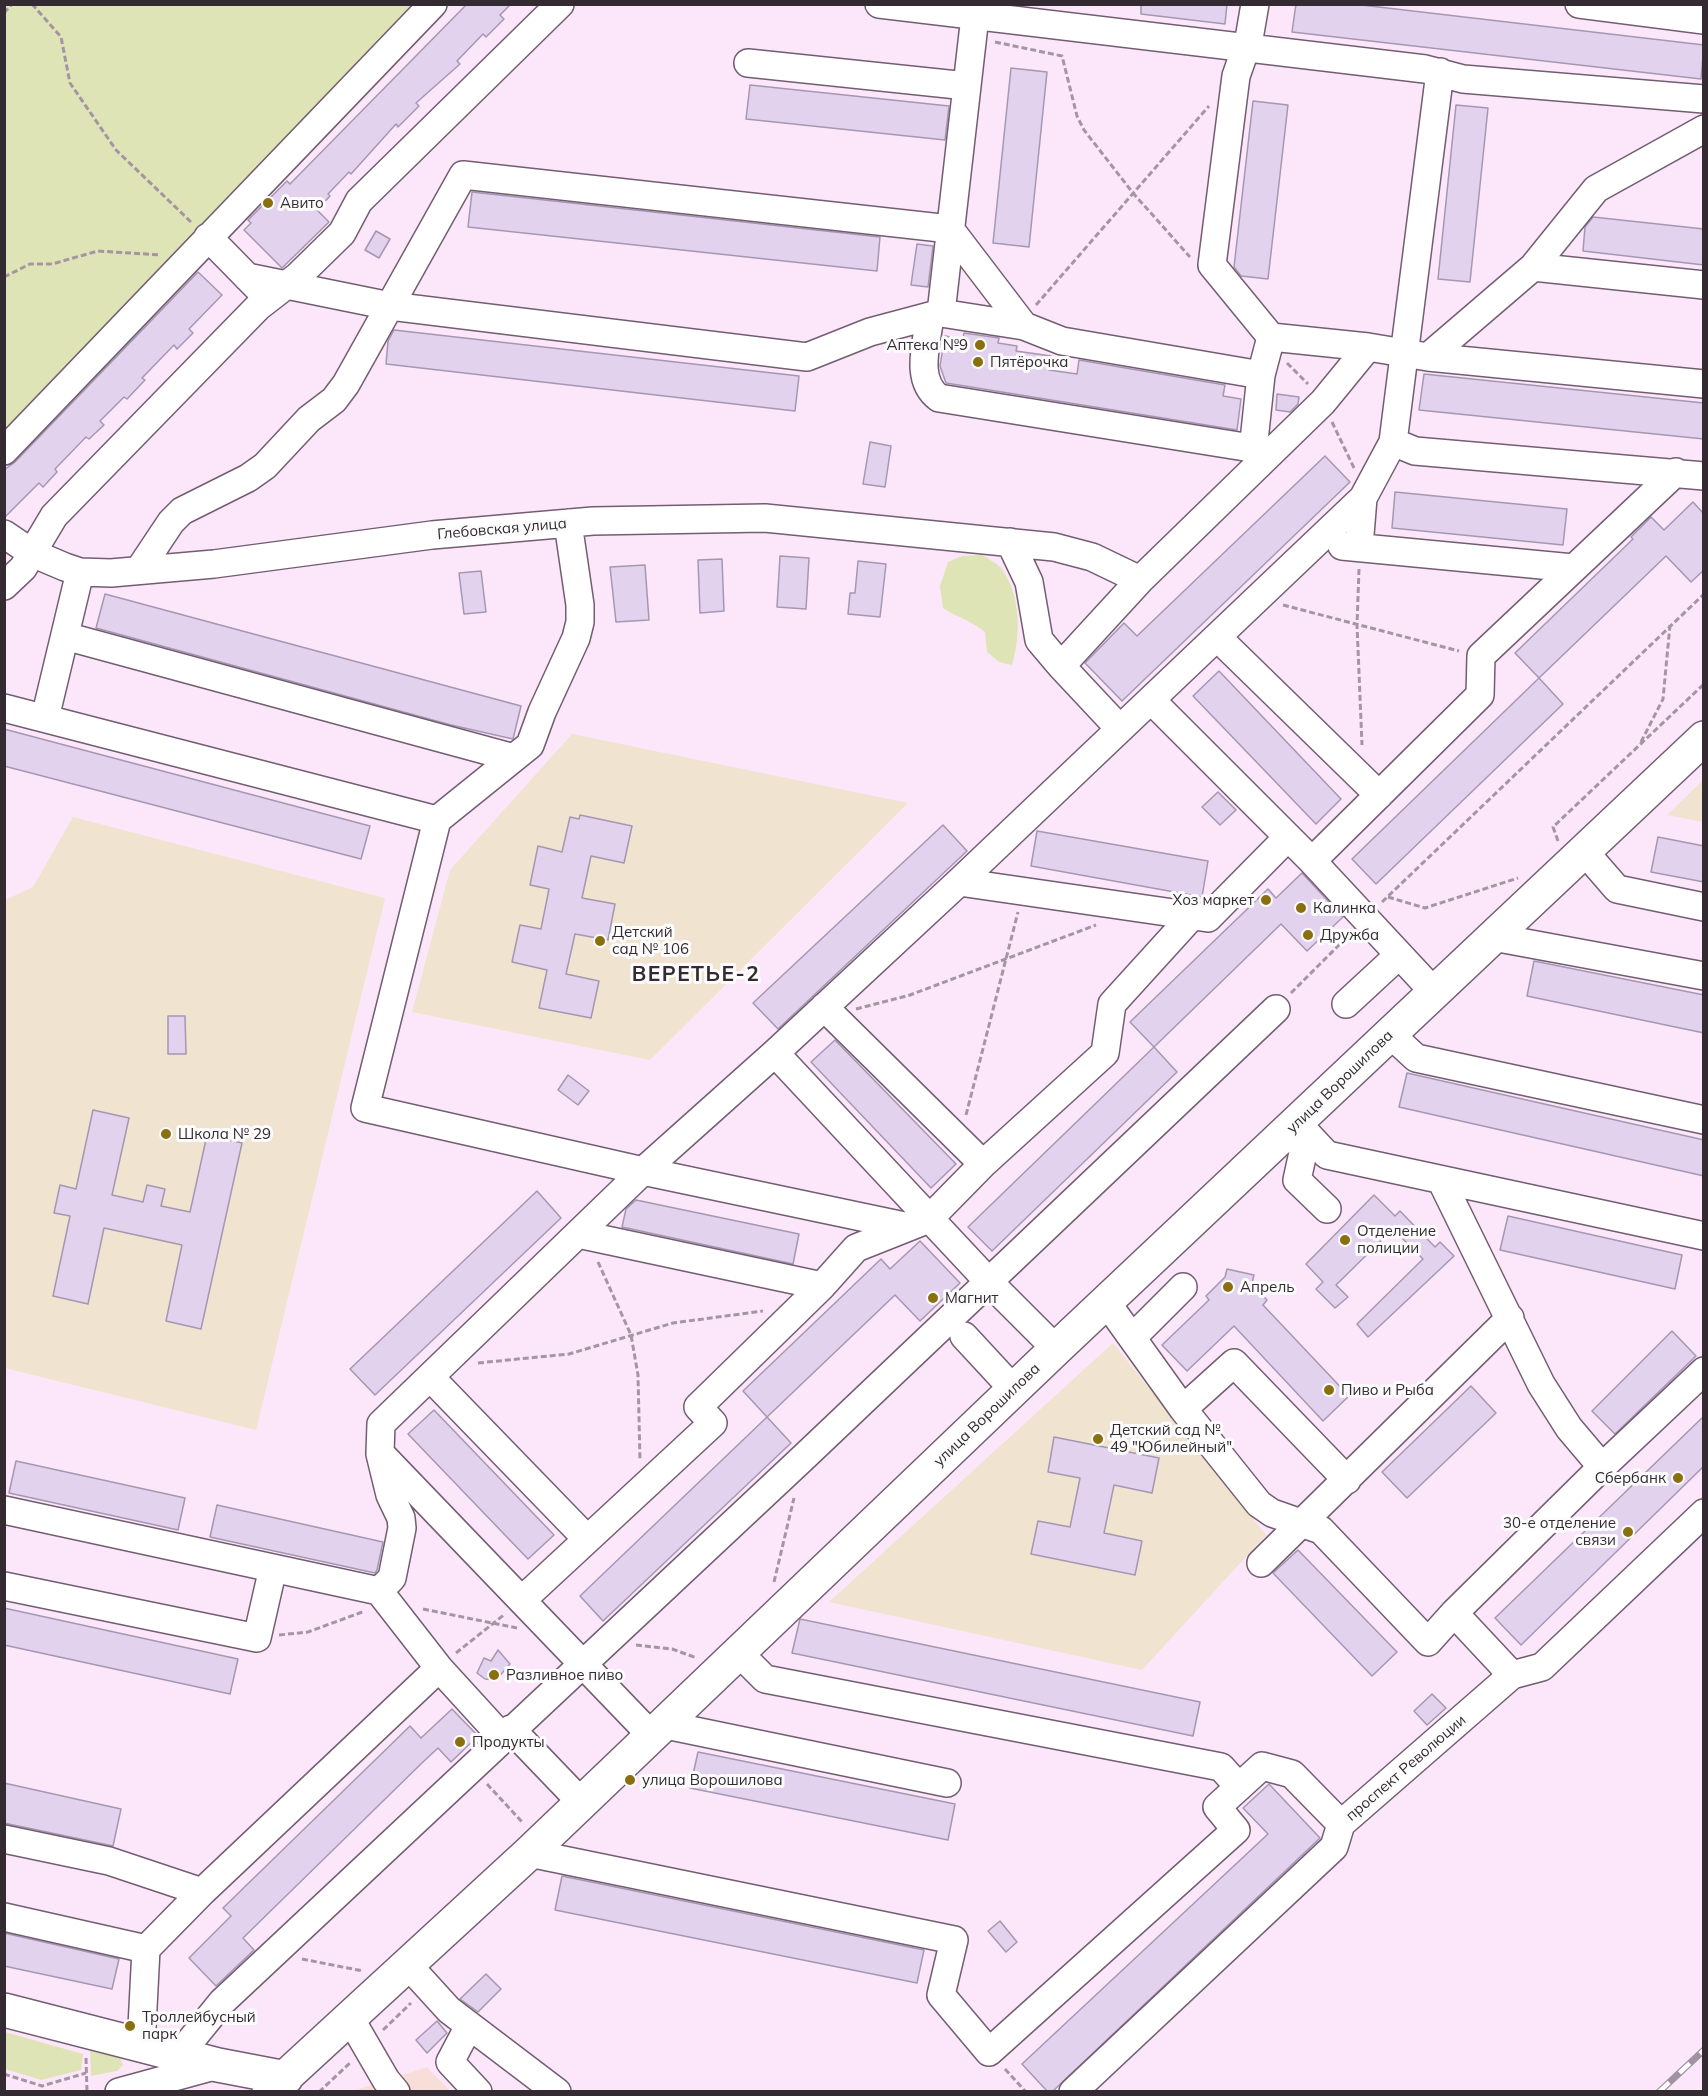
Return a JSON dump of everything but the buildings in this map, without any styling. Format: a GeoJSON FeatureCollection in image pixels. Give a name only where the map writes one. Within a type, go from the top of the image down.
{"type":"FeatureCollection","features":[{"type":"Feature","properties":{"kind":"main road","name":"улица Ворошилова"},"geometry":{"type":"LineString","coordinates":[[277,2085],[535,1847],[1056,1349],[1704,738]]}},
{"type":"Feature","properties":{"kind":"main road"},"geometry":{"type":"LineString","coordinates":[[4,2010],[218,2065],[277,2085]]}},
{"type":"Feature","properties":{"kind":"street"},"geometry":{"type":"LineString","coordinates":[[4,452],[433,4]]}},
{"type":"Feature","properties":{"kind":"street"},"geometry":{"type":"LineString","coordinates":[[4,586],[23,568],[54,516],[278,291],[342,233],[359,201],[560,4]]}},
{"type":"Feature","properties":{"kind":"street"},"geometry":{"type":"LineString","coordinates":[[879,4],[1440,72],[1463,79],[1704,99]]}},
{"type":"Feature","properties":{"kind":"street"},"geometry":{"type":"LineString","coordinates":[[1255,4],[1236,76],[1212,265],[1270,342]]}},
{"type":"Feature","properties":{"kind":"street"},"geometry":{"type":"LineString","coordinates":[[1579,4],[1704,20]]}},
{"type":"Feature","properties":{"kind":"street"},"geometry":{"type":"LineString","coordinates":[[985,17],[967,86],[950,229],[936,314],[923,373],[931,392],[939,398],[1245,447],[1254,441],[1261,375],[1270,342]]}},
{"type":"Feature","properties":{"kind":"street"},"geometry":{"type":"LineString","coordinates":[[748,63],[967,86]]}},
{"type":"Feature","properties":{"kind":"street"},"geometry":{"type":"LineString","coordinates":[[379,1591],[392,1578],[402,1528],[401,1518],[390,1495],[380,1452],[381,1424],[643,1172],[959,882],[1363,498],[1393,442],[1417,355],[1440,72]]}},
{"type":"Feature","properties":{"kind":"street"},"geometry":{"type":"LineString","coordinates":[[1417,355],[1533,267],[1596,189],[1704,129]]}},
{"type":"Feature","properties":{"kind":"street"},"geometry":{"type":"LineString","coordinates":[[139,570],[171,522],[182,511],[248,478],[265,466],[309,418],[334,400],[346,384],[463,175],[950,229],[1024,326]]}},
{"type":"Feature","properties":{"kind":"street"},"geometry":{"type":"LineString","coordinates":[[208,237],[247,277],[278,291],[390,306],[807,357],[870,332],[936,314],[1024,326],[1062,341],[1261,375]]}},
{"type":"Feature","properties":{"kind":"street"},"geometry":{"type":"LineString","coordinates":[[1533,267],[1704,285]]}},
{"type":"Feature","properties":{"kind":"street"},"geometry":{"type":"LineString","coordinates":[[1270,342],[1368,347],[1417,355],[1704,384]]}},
{"type":"Feature","properties":{"kind":"street"},"geometry":{"type":"LineString","coordinates":[[1061,666],[1140,580],[1323,402],[1368,347]]}},
{"type":"Feature","properties":{"kind":"street"},"geometry":{"type":"LineString","coordinates":[[1393,442],[1414,450],[1704,476]]}},
{"type":"Feature","properties":{"kind":"street"},"geometry":{"type":"LineString","coordinates":[[1312,861],[1371,788],[1480,695],[1481,656],[1676,472]]}},
{"type":"Feature","properties":{"kind":"street"},"geometry":{"type":"LineString","coordinates":[[1359,547],[1363,498]]}},
{"type":"Feature","properties":{"kind":"street","name":"Глебовская улица"},"geometry":{"type":"LineString","coordinates":[[4,534],[32,553],[80,572],[111,573],[214,564],[432,535],[568,523],[765,518],[1010,542],[1074,552],[1140,580]]}},
{"type":"Feature","properties":{"kind":"street"},"geometry":{"type":"LineString","coordinates":[[568,523],[580,622],[571,652],[542,712],[530,745],[437,820],[365,1108],[643,1172],[919,1223]]}},
{"type":"Feature","properties":{"kind":"street"},"geometry":{"type":"LineString","coordinates":[[1010,542],[1029,582],[1040,640],[1120,729]]}},
{"type":"Feature","properties":{"kind":"street"},"geometry":{"type":"LineString","coordinates":[[1314,544],[1573,568]]}},
{"type":"Feature","properties":{"kind":"street"},"geometry":{"type":"LineString","coordinates":[[45,718],[80,572]]}},
{"type":"Feature","properties":{"kind":"street"},"geometry":{"type":"LineString","coordinates":[[65,636],[514,758]]}},
{"type":"Feature","properties":{"kind":"street"},"geometry":{"type":"LineString","coordinates":[[1216,637],[1371,788]]}},
{"type":"Feature","properties":{"kind":"street"},"geometry":{"type":"LineString","coordinates":[[1151,700],[1312,861],[1434,993]]}},
{"type":"Feature","properties":{"kind":"street"},"geometry":{"type":"LineString","coordinates":[[4,708],[437,820]]}},
{"type":"Feature","properties":{"kind":"street"},"geometry":{"type":"LineString","coordinates":[[959,882],[1208,918],[1288,837]]}},
{"type":"Feature","properties":{"kind":"street"},"geometry":{"type":"LineString","coordinates":[[1579,855],[1617,889],[1704,907]]}},
{"type":"Feature","properties":{"kind":"street"},"geometry":{"type":"LineString","coordinates":[[522,1600],[713,1423],[698,1407],[822,1286],[856,1248],[919,1223],[1105,1053],[1112,1004],[1192,916]]}},
{"type":"Feature","properties":{"kind":"street"},"geometry":{"type":"LineString","coordinates":[[1493,937],[1704,976]]}},
{"type":"Feature","properties":{"kind":"street"},"geometry":{"type":"LineString","coordinates":[[1346,1004],[1399,955]]}},
{"type":"Feature","properties":{"kind":"street"},"geometry":{"type":"LineString","coordinates":[[824,1007],[983,1164]]}},
{"type":"Feature","properties":{"kind":"street"},"geometry":{"type":"LineString","coordinates":[[179,2055],[222,2002],[989,1282],[1276,1009]]}},
{"type":"Feature","properties":{"kind":"street"},"geometry":{"type":"LineString","coordinates":[[1390,1034],[1416,1058],[1704,1120]]}},
{"type":"Feature","properties":{"kind":"street"},"geometry":{"type":"LineString","coordinates":[[775,1053],[919,1223],[989,1282],[1056,1349]]}},
{"type":"Feature","properties":{"kind":"street"},"geometry":{"type":"LineString","coordinates":[[1293,1127],[1327,1155],[1704,1236]]}},
{"type":"Feature","properties":{"kind":"street"},"geometry":{"type":"LineString","coordinates":[[1293,1127],[1304,1148],[1298,1180],[1327,1209]]}},
{"type":"Feature","properties":{"kind":"street"},"geometry":{"type":"LineString","coordinates":[[1441,1180],[1510,1318],[1540,1384],[1569,1428],[1602,1467]]}},
{"type":"Feature","properties":{"kind":"street"},"geometry":{"type":"LineString","coordinates":[[578,1234],[822,1286]]}},
{"type":"Feature","properties":{"kind":"street"},"geometry":{"type":"LineString","coordinates":[[1132,1338],[1183,1287]]}},
{"type":"Feature","properties":{"kind":"street"},"geometry":{"type":"LineString","coordinates":[[1107,1303],[1182,1409],[1259,1504],[1272,1513],[1321,1530],[1428,1642],[1454,1613],[1602,1467],[1704,1371]]}},
{"type":"Feature","properties":{"kind":"street"},"geometry":{"type":"LineString","coordinates":[[1261,1563],[1510,1318]]}},
{"type":"Feature","properties":{"kind":"street"},"geometry":{"type":"LineString","coordinates":[[964,1336],[1014,1390]]}},
{"type":"Feature","properties":{"kind":"street"},"geometry":{"type":"LineString","coordinates":[[1182,1409],[1234,1363],[1347,1480]]}},
{"type":"Feature","properties":{"kind":"street"},"geometry":{"type":"LineString","coordinates":[[435,1372],[587,1539]]}},
{"type":"Feature","properties":{"kind":"street"},"geometry":{"type":"LineString","coordinates":[[380,1452],[582,1663],[656,1729],[947,1783]]}},
{"type":"Feature","properties":{"kind":"street"},"geometry":{"type":"LineString","coordinates":[[4,1510],[379,1591],[439,1668],[581,1802]]}},
{"type":"Feature","properties":{"kind":"street","name":"проспект Революции"},"geometry":{"type":"LineString","coordinates":[[1072,2091],[1334,1847],[1341,1824],[1512,1675],[1542,1667],[1704,1513]]}},
{"type":"Feature","properties":{"kind":"street"},"geometry":{"type":"LineString","coordinates":[[4,1586],[257,1638],[273,1568]]}},
{"type":"Feature","properties":{"kind":"street"},"geometry":{"type":"LineString","coordinates":[[1454,1613],[1512,1675]]}},
{"type":"Feature","properties":{"kind":"street"},"geometry":{"type":"LineString","coordinates":[[738,1652],[765,1679],[1221,1767],[1239,1787]]}},
{"type":"Feature","properties":{"kind":"street"},"geometry":{"type":"LineString","coordinates":[[138,2045],[142,2027],[146,1949],[202,1892],[439,1668]]}},
{"type":"Feature","properties":{"kind":"street"},"geometry":{"type":"LineString","coordinates":[[535,1847],[954,1940],[941,1995],[989,2052],[1236,1830],[1217,1807],[1262,1767],[1292,1774],[1341,1824]]}},
{"type":"Feature","properties":{"kind":"street"},"geometry":{"type":"LineString","coordinates":[[4,1839],[109,1862],[202,1892]]}},
{"type":"Feature","properties":{"kind":"street"},"geometry":{"type":"LineString","coordinates":[[4,1917],[146,1949]]}},
{"type":"Feature","properties":{"kind":"street"},"geometry":{"type":"LineString","coordinates":[[401,1971],[469,2026],[557,2091]]}},
{"type":"Feature","properties":{"kind":"street"},"geometry":{"type":"LineString","coordinates":[[350,2018],[386,2080],[396,2091]]}},
{"type":"Feature","properties":{"kind":"street"},"geometry":{"type":"LineString","coordinates":[[469,2026],[450,2062],[478,2091]]}},
{"type":"Feature","properties":{"kind":"street"},"geometry":{"type":"LineString","coordinates":[[119,2091],[218,2065]]}},
{"type":"Feature","properties":{"kind":"path"},"geometry":{"type":"LineString","coordinates":[[4,13],[12,4]]}},
{"type":"Feature","properties":{"kind":"path"},"geometry":{"type":"LineString","coordinates":[[32,4],[61,37],[70,83],[116,150],[208,237]]}},
{"type":"Feature","properties":{"kind":"path"},"geometry":{"type":"LineString","coordinates":[[985,17],[993,42],[1062,56],[1077,117],[1133,193],[1192,260]]}},
{"type":"Feature","properties":{"kind":"path"},"geometry":{"type":"LineString","coordinates":[[1024,326],[1031,311],[1211,103]]}},
{"type":"Feature","properties":{"kind":"path"},"geometry":{"type":"LineString","coordinates":[[4,278],[30,264],[52,264],[98,251],[147,252],[186,260]]}},
{"type":"Feature","properties":{"kind":"path"},"geometry":{"type":"LineString","coordinates":[[1270,342],[1323,402],[1359,477],[1363,498]]}},
{"type":"Feature","properties":{"kind":"path"},"geometry":{"type":"LineString","coordinates":[[1359,547],[1357,625],[1371,788]]}},
{"type":"Feature","properties":{"kind":"path"},"geometry":{"type":"LineString","coordinates":[[1276,1009],[1365,919],[1704,594]]}},
{"type":"Feature","properties":{"kind":"path"},"geometry":{"type":"LineString","coordinates":[[1258,598],[1481,656]]}},
{"type":"Feature","properties":{"kind":"path"},"geometry":{"type":"LineString","coordinates":[[1639,746],[1663,699],[1671,626]]}},
{"type":"Feature","properties":{"kind":"path"},"geometry":{"type":"LineString","coordinates":[[1579,855],[1559,845],[1553,827],[1704,684]]}},
{"type":"Feature","properties":{"kind":"path"},"geometry":{"type":"LineString","coordinates":[[1388,897],[1425,908],[1525,875]]}},
{"type":"Feature","properties":{"kind":"path"},"geometry":{"type":"LineString","coordinates":[[959,1139],[1024,890]]}},
{"type":"Feature","properties":{"kind":"path"},"geometry":{"type":"LineString","coordinates":[[824,1007],[845,1012],[910,996],[1098,925]]}},
{"type":"Feature","properties":{"kind":"path"},"geometry":{"type":"LineString","coordinates":[[578,1234],[601,1266],[631,1335],[639,1375],[639,1491]]}},
{"type":"Feature","properties":{"kind":"path"},"geometry":{"type":"LineString","coordinates":[[435,1372],[569,1354],[673,1323],[801,1307]]}},
{"type":"Feature","properties":{"kind":"path"},"geometry":{"type":"LineString","coordinates":[[772,1588],[804,1456]]}},
{"type":"Feature","properties":{"kind":"path"},"geometry":{"type":"LineString","coordinates":[[439,1668],[522,1600]]}},
{"type":"Feature","properties":{"kind":"path"},"geometry":{"type":"LineString","coordinates":[[605,1642],[672,1649],[699,1659]]}},
{"type":"Feature","properties":{"kind":"path"},"geometry":{"type":"LineString","coordinates":[[470,1767],[535,1847]]}},
{"type":"Feature","properties":{"kind":"path"},"geometry":{"type":"LineString","coordinates":[[274,1953],[401,1971]]}},
{"type":"Feature","properties":{"kind":"path"},"geometry":{"type":"LineString","coordinates":[[989,2052],[1026,2091]]}},
{"type":"Feature","properties":{"kind":"path"},"geometry":{"type":"LineString","coordinates":[[4,2074],[42,2086],[86,2073]]}},
{"type":"Feature","properties":{"kind":"shaded area","name":"Детский сад № 106"},"geometry":{"type":"Polygon","coordinates":[[[572,734],[908,803],[650,1060],[412,1012],[450,870],[572,734]]]}},
{"type":"Feature","properties":{"kind":"shaded area"},"geometry":{"type":"Polygon","coordinates":[[[1703,780],[1703,822],[1667,815],[1703,780]]]}},
{"type":"Feature","properties":{"kind":"shaded area","name":"Школа № 29"},"geometry":{"type":"Polygon","coordinates":[[[73,817],[385,898],[256,1430],[5,1368],[5,900],[33,887],[73,817]]]}},
{"type":"Feature","properties":{"kind":"shaded area","name":"Детский сад № 49 \"Юбилейный\""},"geometry":{"type":"Polygon","coordinates":[[[1113,1343],[1266,1535],[1142,1670],[829,1602],[1113,1343]]]}},
{"type":"Feature","properties":{"kind":"shaded area"},"geometry":{"type":"Polygon","coordinates":[[[427,2067],[450,2091],[350,2092],[427,2067]]]}},
{"type":"Feature","properties":{"kind":"green space"},"geometry":{"type":"Polygon","coordinates":[[[4,5],[420,5],[4,435],[4,5]]]}},
{"type":"Feature","properties":{"kind":"green space"},"geometry":{"type":"Polygon","coordinates":[[[982,555],[1001,568],[1008,578],[1016,602],[1018,628],[1012,665],[999,662],[987,652],[985,632],[943,608],[940,586],[948,562],[962,556],[982,555]]]}},
{"type":"Feature","properties":{"kind":"green space"},"geometry":{"type":"Polygon","coordinates":[[[5,2032],[83,2054],[81,2070],[41,2080],[5,2069],[5,2032]]]}},
{"type":"Feature","properties":{"kind":"green space"},"geometry":{"type":"Polygon","coordinates":[[[90,2044],[118,2053],[123,2065],[117,2071],[91,2076],[90,2044]]]}},
{"type":"Feature","properties":{"kind":"railway"},"geometry":{"type":"LineString","coordinates":[[1659,2092],[1704,2050]]}},
{"type":"Feature","properties":{"kind":"place","name":"Авито"},"geometry":{"type":"Point","coordinates":[268,203]}},
{"type":"Feature","properties":{"kind":"place","name":"Аптека №9"},"geometry":{"type":"Point","coordinates":[980,345]}},
{"type":"Feature","properties":{"kind":"place","name":"Пятёрочка"},"geometry":{"type":"Point","coordinates":[978,362]}},
{"type":"Feature","properties":{"kind":"place","name":"Хоз маркет"},"geometry":{"type":"Point","coordinates":[1266,900]}},
{"type":"Feature","properties":{"kind":"place","name":"Калинка"},"geometry":{"type":"Point","coordinates":[1301,908]}},
{"type":"Feature","properties":{"kind":"place","name":"Дружба"},"geometry":{"type":"Point","coordinates":[1308,935]}},
{"type":"Feature","properties":{"kind":"place","name":"Детский сад № 106"},"geometry":{"type":"Point","coordinates":[600,941]}},
{"type":"Feature","properties":{"kind":"place","name":"Школа № 29"},"geometry":{"type":"Point","coordinates":[166,1134]}},
{"type":"Feature","properties":{"kind":"place","name":"Отделение полиции"},"geometry":{"type":"Point","coordinates":[1345,1240]}},
{"type":"Feature","properties":{"kind":"place","name":"Апрель"},"geometry":{"type":"Point","coordinates":[1228,1287]}},
{"type":"Feature","properties":{"kind":"place","name":"Магнит"},"geometry":{"type":"Point","coordinates":[933,1298]}},
{"type":"Feature","properties":{"kind":"place","name":"Пиво и Рыба"},"geometry":{"type":"Point","coordinates":[1329,1390]}},
{"type":"Feature","properties":{"kind":"place","name":"Детский сад № 49 \"Юбилейный\""},"geometry":{"type":"Point","coordinates":[1098,1439]}},
{"type":"Feature","properties":{"kind":"place","name":"Сбербанк"},"geometry":{"type":"Point","coordinates":[1678,1478]}},
{"type":"Feature","properties":{"kind":"place","name":"30-е отделение связи"},"geometry":{"type":"Point","coordinates":[1628,1532]}},
{"type":"Feature","properties":{"kind":"place","name":"Разливное пиво"},"geometry":{"type":"Point","coordinates":[494,1675]}},
{"type":"Feature","properties":{"kind":"place","name":"Продукты"},"geometry":{"type":"Point","coordinates":[460,1742]}},
{"type":"Feature","properties":{"kind":"place","name":"улица Ворошилова"},"geometry":{"type":"Point","coordinates":[630,1780]}},
{"type":"Feature","properties":{"kind":"place","name":"Троллейбусный парк"},"geometry":{"type":"Point","coordinates":[130,2026]}},
{"type":"Feature","properties":{"kind":"district","name":"ВЕРЕТЬЕ-2"},"geometry":{"type":"Point","coordinates":[696,975]}}]}
